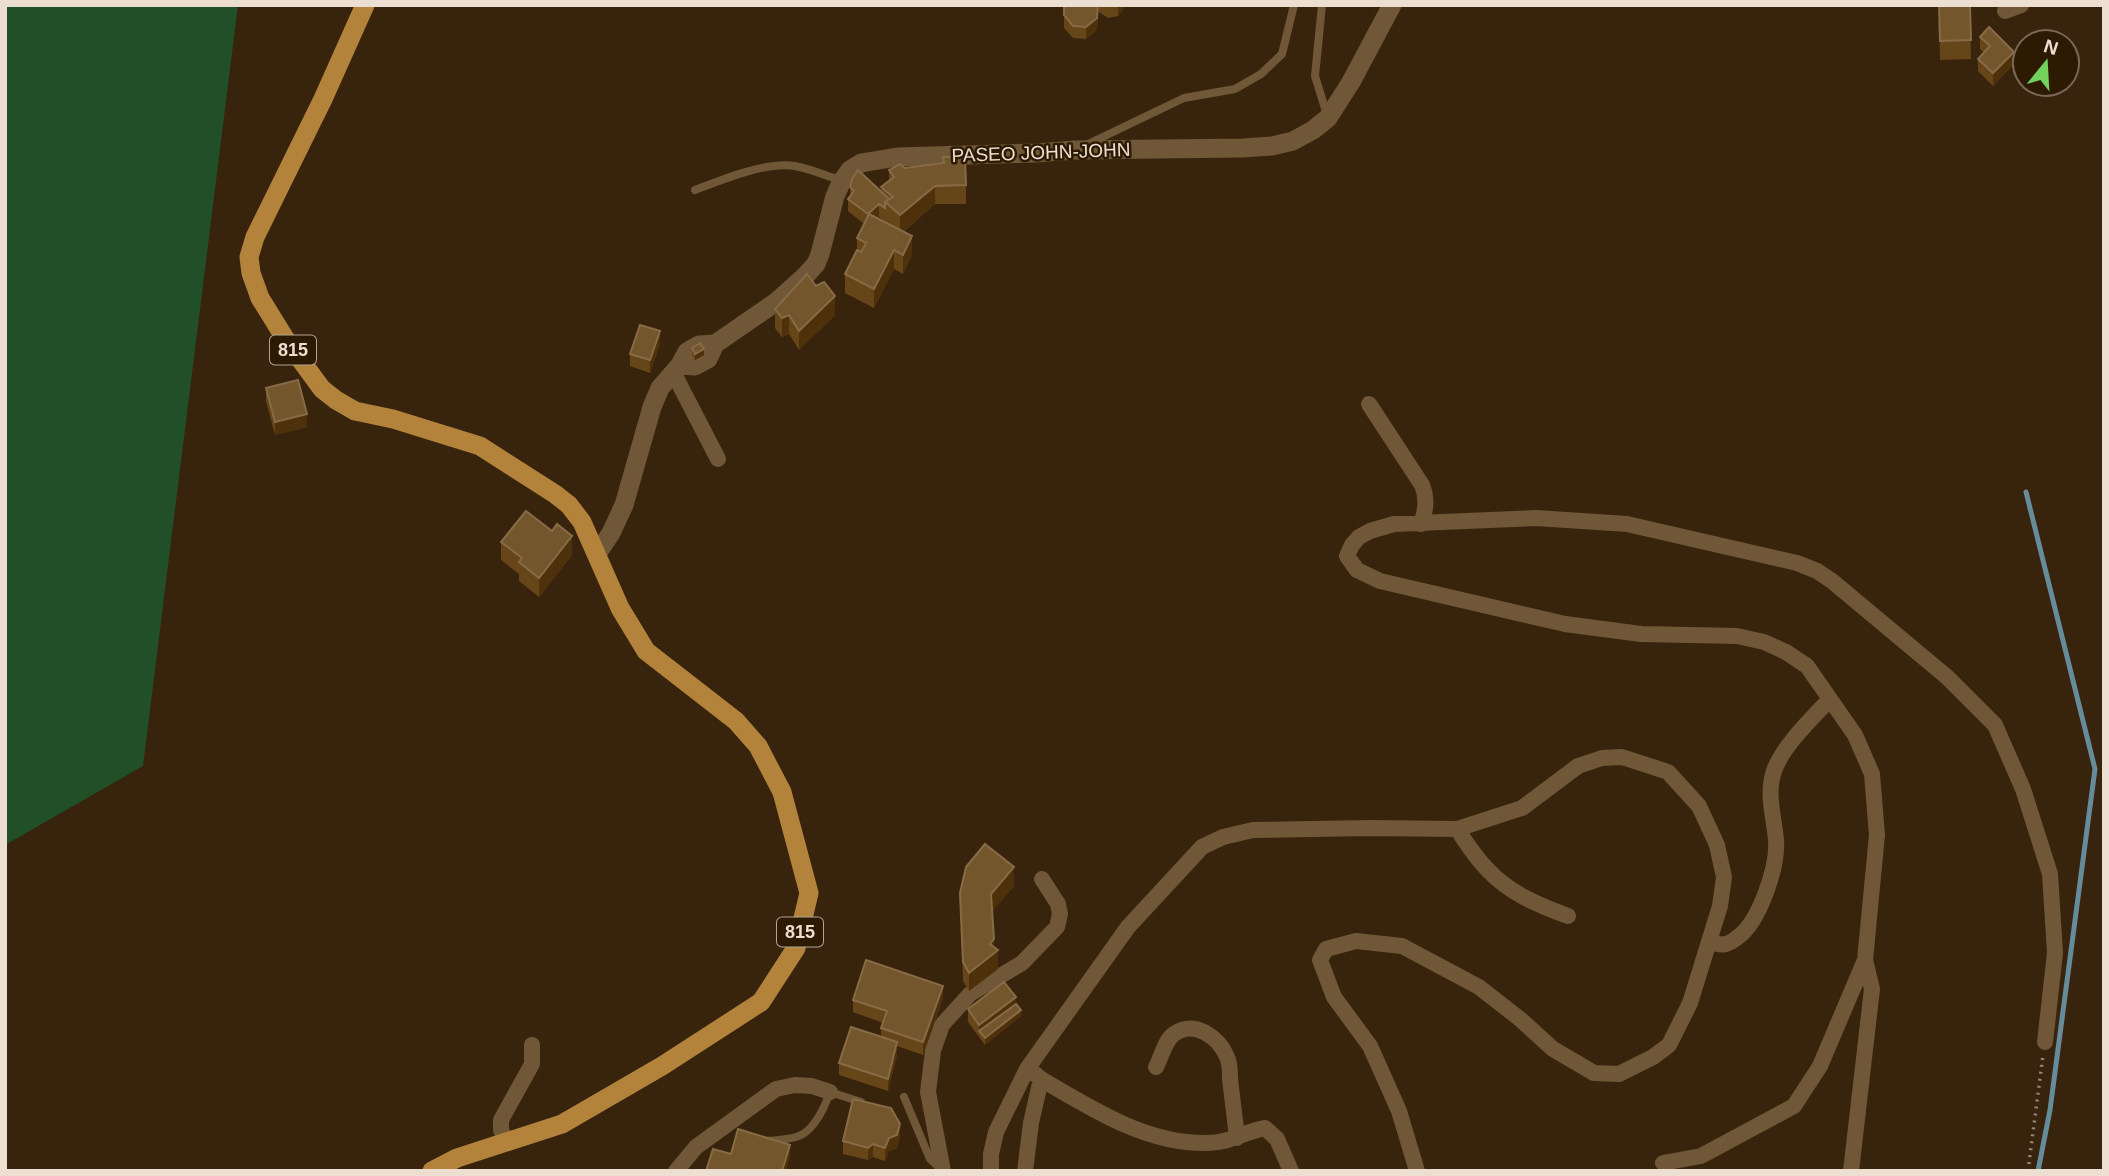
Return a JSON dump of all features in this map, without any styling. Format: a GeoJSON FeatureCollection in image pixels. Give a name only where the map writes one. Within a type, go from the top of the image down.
{"type":"FeatureCollection","features":[{"type":"Feature","properties":{"kind":"main road","name":"815"},"geometry":{"type":"LineString","coordinates":[[365,5],[323,99],[255,237],[249,257],[251,273],[260,298],[315,380],[336,400],[355,411],[393,419],[480,446],[569,505],[582,522],[621,608],[646,652],[736,720],[758,746],[782,792],[809,893],[796,948],[761,1002],[662,1066],[562,1124],[457,1158],[432,1171]]}},
{"type":"Feature","properties":{"kind":"street","name":"PASEO JOHN-JOHN"},"geometry":{"type":"LineString","coordinates":[[842,181],[850,170],[862,163],[878,159],[1075,150],[1272,146],[1293,141],[1328,118],[1352,82],[1392,5]]}},
{"type":"Feature","properties":{"kind":"street"},"geometry":{"type":"LineString","coordinates":[[597,554],[611,533],[624,505],[660,388],[676,368],[695,366],[708,359],[715,344],[791,291],[816,264],[835,196],[842,181]]}},
{"type":"Feature","properties":{"kind":"street"},"geometry":{"type":"LineString","coordinates":[[676,368],[718,459]]}},
{"type":"Feature","properties":{"kind":"street"},"geometry":{"type":"LineString","coordinates":[[1369,404],[1426,494],[1421,524]]}},
{"type":"Feature","properties":{"kind":"street"},"geometry":{"type":"LineString","coordinates":[[1851,1171],[1872,989],[1866,960],[1877,835],[1872,774],[1854,735],[1807,666],[1764,642],[1737,636],[1641,634],[1566,624],[1380,581],[1357,570],[1347,556],[1359,537],[1394,524],[1536,518],[1627,524],[1797,563],[1832,580],[1947,677],[1995,725],[2023,789],[2050,874],[2055,953],[2045,1042]]}},
{"type":"Feature","properties":{"kind":"street"},"geometry":{"type":"LineString","coordinates":[[1710,941],[1719,945],[1729,944],[1743,934],[1761,909],[1776,843],[1770,800],[1775,768],[1804,726],[1830,699]]}},
{"type":"Feature","properties":{"kind":"street"},"geometry":{"type":"LineString","coordinates":[[991,1171],[991,1154],[996,1132],[1027,1069],[1128,927],[1202,847],[1223,837],[1253,830],[1457,829],[1522,808],[1578,766],[1602,758],[1622,757],[1668,772],[1699,806],[1717,845],[1724,877],[1720,906],[1690,1003],[1669,1045],[1653,1057],[1619,1074],[1594,1073],[1553,1049],[1479,987],[1402,946],[1356,942],[1326,949],[1321,960],[1323,971],[1334,997],[1370,1046],[1399,1111],[1417,1171]]}},
{"type":"Feature","properties":{"kind":"street"},"geometry":{"type":"LineString","coordinates":[[1457,829],[1486,869],[1511,890],[1530,902],[1568,916]]}},
{"type":"Feature","properties":{"kind":"street"},"geometry":{"type":"LineString","coordinates":[[942,1170],[928,1092],[933,1052],[942,1025],[971,994],[1022,963],[1057,927],[1060,915],[1058,904],[1042,879]]}},
{"type":"Feature","properties":{"kind":"street"},"geometry":{"type":"LineString","coordinates":[[1663,1163],[1700,1156],[1794,1106],[1820,1066],[1866,960]]}},
{"type":"Feature","properties":{"kind":"street"},"geometry":{"type":"LineString","coordinates":[[1156,1067],[1174,1034],[1197,1028],[1207,1033],[1228,1058],[1237,1138]]}},
{"type":"Feature","properties":{"kind":"street"},"geometry":{"type":"LineString","coordinates":[[508,1143],[501,1130],[502,1120],[532,1064],[532,1045]]}},
{"type":"Feature","properties":{"kind":"street"},"geometry":{"type":"LineString","coordinates":[[1027,1069],[1103,1116],[1168,1140],[1209,1143],[1237,1138],[1265,1128],[1277,1139],[1291,1171]]}},
{"type":"Feature","properties":{"kind":"street"},"geometry":{"type":"LineString","coordinates":[[1025,1171],[1031,1123],[1041,1079]]}},
{"type":"Feature","properties":{"kind":"street"},"geometry":{"type":"LineString","coordinates":[[676,1171],[696,1147],[776,1089],[795,1085],[812,1086],[830,1092]]}},
{"type":"Feature","properties":{"kind":"lane"},"geometry":{"type":"LineString","coordinates":[[1075,150],[1184,98],[1235,89],[1261,75],[1282,54],[1294,5]]}},
{"type":"Feature","properties":{"kind":"lane"},"geometry":{"type":"LineString","coordinates":[[1322,5],[1315,76],[1328,118]]}},
{"type":"Feature","properties":{"kind":"lane"},"geometry":{"type":"LineString","coordinates":[[695,190],[766,168],[793,166],[842,181]]}},
{"type":"Feature","properties":{"kind":"lane"},"geometry":{"type":"LineString","coordinates":[[752,1143],[798,1137],[814,1124],[824,1109],[830,1092],[868,1104]]}},
{"type":"Feature","properties":{"kind":"lane"},"geometry":{"type":"LineString","coordinates":[[904,1097],[930,1158],[942,1170]]}},
{"type":"Feature","properties":{"kind":"path"},"geometry":{"type":"LineString","coordinates":[[2028,1171],[2045,1042]]}},
{"type":"Feature","properties":{"kind":"green space"},"geometry":{"type":"Polygon","coordinates":[[[5,5],[238,5],[143,766],[5,845],[5,5]]]}},
{"type":"Feature","properties":{"kind":"building"},"geometry":{"type":"Polygon","coordinates":[[[1064,5],[1098,5],[1097,18],[1086,27],[1073,26],[1064,15],[1064,5]]]}},
{"type":"Feature","properties":{"kind":"building"},"geometry":{"type":"Polygon","coordinates":[[[1939,5],[1970,5],[1971,40],[1940,41],[1939,5]]]}},
{"type":"Feature","properties":{"kind":"building"},"geometry":{"type":"Polygon","coordinates":[[[1989,27],[2011,49],[2011,55],[1993,73],[1978,59],[1990,46],[1980,37],[1989,27]]]}},
{"type":"Feature","properties":{"kind":"building"},"geometry":{"type":"Polygon","coordinates":[[[943,157],[965,157],[966,185],[935,186],[900,215],[885,202],[893,197],[881,187],[894,177],[889,170],[900,164],[905,168],[944,163],[943,157]]]}},
{"type":"Feature","properties":{"kind":"building"},"geometry":{"type":"Polygon","coordinates":[[[858,170],[889,199],[885,202],[885,208],[879,204],[868,214],[848,199],[854,191],[850,187],[858,170]]]}},
{"type":"Feature","properties":{"kind":"building"},"geometry":{"type":"Polygon","coordinates":[[[869,214],[912,236],[903,255],[894,250],[874,289],[845,274],[857,250],[861,252],[866,243],[857,238],[869,214]]]}},
{"type":"Feature","properties":{"kind":"building"},"geometry":{"type":"Polygon","coordinates":[[[807,274],[816,286],[824,282],[835,296],[799,331],[789,315],[782,318],[775,309],[807,274]]]}},
{"type":"Feature","properties":{"kind":"building"},"geometry":{"type":"Polygon","coordinates":[[[640,325],[660,331],[650,360],[630,354],[640,325]]]}},
{"type":"Feature","properties":{"kind":"building"},"geometry":{"type":"Polygon","coordinates":[[[700,343],[704,349],[695,354],[692,348],[700,343]]]}},
{"type":"Feature","properties":{"kind":"building"},"geometry":{"type":"Polygon","coordinates":[[[298,380],[307,414],[275,422],[266,388],[298,380]]]}},
{"type":"Feature","properties":{"kind":"building"},"geometry":{"type":"Polygon","coordinates":[[[526,511],[552,531],[557,524],[572,536],[539,578],[519,562],[522,558],[501,542],[526,511]]]}},
{"type":"Feature","properties":{"kind":"building"},"geometry":{"type":"Polygon","coordinates":[[[985,844],[1014,867],[991,894],[994,939],[990,944],[998,950],[969,973],[963,962],[960,893],[966,867],[985,844]]]}},
{"type":"Feature","properties":{"kind":"building"},"geometry":{"type":"Polygon","coordinates":[[[866,960],[943,986],[923,1042],[881,1028],[887,1011],[853,1000],[866,960]]]}},
{"type":"Feature","properties":{"kind":"building"},"geometry":{"type":"Polygon","coordinates":[[[1004,982],[1016,997],[979,1025],[968,1009],[1004,982]]]}},
{"type":"Feature","properties":{"kind":"building"},"geometry":{"type":"Polygon","coordinates":[[[1016,1004],[1021,1010],[985,1038],[979,1031],[1016,1004]]]}},
{"type":"Feature","properties":{"kind":"building"},"geometry":{"type":"Polygon","coordinates":[[[851,1027],[897,1042],[888,1079],[839,1063],[851,1027]]]}},
{"type":"Feature","properties":{"kind":"building"},"geometry":{"type":"Polygon","coordinates":[[[853,1099],[891,1108],[900,1124],[897,1135],[889,1138],[885,1148],[873,1144],[868,1148],[843,1141],[853,1099]]]}},
{"type":"Feature","properties":{"kind":"building"},"geometry":{"type":"Polygon","coordinates":[[[738,1129],[790,1145],[782,1171],[706,1171],[713,1149],[731,1154],[738,1129]]]}},
{"type":"Feature","properties":{"kind":"waterway"},"geometry":{"type":"LineString","coordinates":[[2026,492],[2095,769],[2050,1110],[2038,1171]]}}]}
